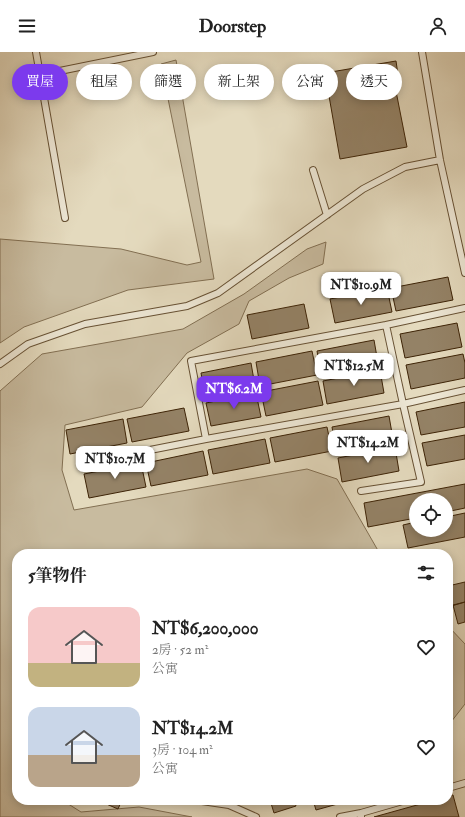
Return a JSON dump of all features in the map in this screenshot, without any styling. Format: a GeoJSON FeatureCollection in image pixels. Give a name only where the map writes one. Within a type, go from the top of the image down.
{"type":"FeatureCollection","features":[{"type":"Feature","properties":{"kind":"lane"},"geometry":{"type":"LineString","coordinates":[[36,52],[38,64]]}},
{"type":"Feature","properties":{"kind":"lane"},"geometry":{"type":"LineString","coordinates":[[68,69],[154,52]]}},
{"type":"Feature","properties":{"kind":"lane"},"geometry":{"type":"LineString","coordinates":[[422,52],[440,160],[465,273]]}},
{"type":"Feature","properties":{"kind":"lane"},"geometry":{"type":"LineString","coordinates":[[44,100],[65,218]]}},
{"type":"Feature","properties":{"kind":"lane"},"geometry":{"type":"LineString","coordinates":[[0,364],[28,344],[85,324],[187,306],[218,293],[363,189],[405,167],[440,160]]}},
{"type":"Feature","properties":{"kind":"lane"},"geometry":{"type":"LineString","coordinates":[[313,170],[327,215]]}},
{"type":"Feature","properties":{"kind":"lane"},"geometry":{"type":"LineString","coordinates":[[206,439],[191,362],[465,308]]}},
{"type":"Feature","properties":{"kind":"lane"},"geometry":{"type":"LineString","coordinates":[[361,491],[421,482],[386,324]]}},
{"type":"Feature","properties":{"kind":"lane"},"geometry":{"type":"LineString","coordinates":[[89,462],[206,439],[403,404],[465,390]]}},
{"type":"Feature","properties":{"kind":"lane"},"geometry":{"type":"LineString","coordinates":[[453,787],[465,783]]}},
{"type":"Feature","properties":{"kind":"lane"},"geometry":{"type":"LineString","coordinates":[[229,805],[256,817]]}},
{"type":"Feature","properties":{"kind":"lane"},"geometry":{"type":"LineString","coordinates":[[340,817],[361,815],[391,805]]}},
{"type":"Feature","properties":{"kind":"shaded area"},"geometry":{"type":"Polygon","coordinates":[[[176,60],[177,64],[161,64],[176,60]]]}},
{"type":"Feature","properties":{"kind":"shaded area"},"geometry":{"type":"Polygon","coordinates":[[[168,100],[183,100],[214,279],[128,290],[24,327],[0,343],[0,239],[121,249],[187,265],[201,262],[168,100]]]}},
{"type":"Feature","properties":{"kind":"shaded area"},"geometry":{"type":"Polygon","coordinates":[[[326,242],[323,264],[289,278],[249,301],[239,324],[187,353],[142,407],[65,425],[62,470],[74,510],[307,469],[337,479],[377,549],[12,549],[12,805],[70,805],[81,812],[139,807],[192,817],[0,817],[0,391],[42,354],[183,329],[244,294],[307,249],[326,242]]]}},
{"type":"Feature","properties":{"kind":"shaded area"},"geometry":{"type":"Polygon","coordinates":[[[453,631],[465,644],[465,704],[453,719],[453,631]]]}},
{"type":"Feature","properties":{"kind":"building"},"geometry":{"type":"Polygon","coordinates":[[[396,61],[396,64],[378,64],[396,61]]]}},
{"type":"Feature","properties":{"kind":"building"},"geometry":{"type":"Polygon","coordinates":[[[346,69],[346,100],[398,100],[407,147],[340,159],[330,100],[338,100],[338,71],[346,69]]]}},
{"type":"Feature","properties":{"kind":"building"},"geometry":{"type":"Polygon","coordinates":[[[448,277],[453,300],[396,311],[391,288],[448,277]]]}},
{"type":"Feature","properties":{"kind":"building"},"geometry":{"type":"Polygon","coordinates":[[[387,288],[392,312],[335,323],[330,299],[387,288]]]}},
{"type":"Feature","properties":{"kind":"building"},"geometry":{"type":"Polygon","coordinates":[[[304,304],[309,328],[252,339],[247,315],[304,304]]]}},
{"type":"Feature","properties":{"kind":"building"},"geometry":{"type":"Polygon","coordinates":[[[457,323],[462,347],[405,358],[400,334],[457,323]]]}},
{"type":"Feature","properties":{"kind":"building"},"geometry":{"type":"Polygon","coordinates":[[[374,340],[378,363],[321,374],[317,351],[374,340]]]}},
{"type":"Feature","properties":{"kind":"building"},"geometry":{"type":"Polygon","coordinates":[[[312,351],[317,375],[260,386],[256,362],[312,351]]]}},
{"type":"Feature","properties":{"kind":"building"},"geometry":{"type":"Polygon","coordinates":[[[463,354],[465,363],[465,378],[411,389],[406,365],[463,354]]]}},
{"type":"Feature","properties":{"kind":"building"},"geometry":{"type":"Polygon","coordinates":[[[251,363],[255,386],[205,396],[201,373],[251,363]]]}},
{"type":"Feature","properties":{"kind":"building"},"geometry":{"type":"Polygon","coordinates":[[[380,370],[384,393],[327,404],[323,381],[380,370]]]}},
{"type":"Feature","properties":{"kind":"building"},"geometry":{"type":"Polygon","coordinates":[[[318,381],[323,405],[266,416],[261,392],[318,381]]]}},
{"type":"Feature","properties":{"kind":"building"},"geometry":{"type":"Polygon","coordinates":[[[256,393],[261,417],[211,426],[206,403],[256,393]]]}},
{"type":"Feature","properties":{"kind":"building"},"geometry":{"type":"Polygon","coordinates":[[[465,402],[465,427],[421,435],[416,412],[465,402]]]}},
{"type":"Feature","properties":{"kind":"building"},"geometry":{"type":"Polygon","coordinates":[[[184,408],[189,431],[132,442],[127,419],[184,408]]]}},
{"type":"Feature","properties":{"kind":"building"},"geometry":{"type":"Polygon","coordinates":[[[389,416],[393,439],[336,450],[332,427],[389,416]]]}},
{"type":"Feature","properties":{"kind":"building"},"geometry":{"type":"Polygon","coordinates":[[[123,419],[127,443],[70,454],[66,430],[123,419]]]}},
{"type":"Feature","properties":{"kind":"building"},"geometry":{"type":"Polygon","coordinates":[[[327,427],[332,451],[275,462],[270,438],[327,427]]]}},
{"type":"Feature","properties":{"kind":"building"},"geometry":{"type":"Polygon","coordinates":[[[465,435],[465,459],[427,466],[422,443],[465,435]]]}},
{"type":"Feature","properties":{"kind":"building"},"geometry":{"type":"Polygon","coordinates":[[[265,439],[270,463],[213,474],[208,450],[265,439]]]}},
{"type":"Feature","properties":{"kind":"building"},"geometry":{"type":"Polygon","coordinates":[[[395,447],[399,471],[342,482],[338,458],[395,447]]]}},
{"type":"Feature","properties":{"kind":"building"},"geometry":{"type":"Polygon","coordinates":[[[203,451],[208,475],[151,486],[146,463],[203,451]]]}},
{"type":"Feature","properties":{"kind":"building"},"geometry":{"type":"Polygon","coordinates":[[[141,463],[146,487],[89,498],[84,474],[141,463]]]}},
{"type":"Feature","properties":{"kind":"building"},"geometry":{"type":"Polygon","coordinates":[[[465,484],[465,508],[453,511],[453,493],[417,493],[465,484]]]}},
{"type":"Feature","properties":{"kind":"building"},"geometry":{"type":"Polygon","coordinates":[[[409,495],[409,519],[368,527],[364,503],[409,495]]]}},
{"type":"Feature","properties":{"kind":"building"},"geometry":{"type":"Polygon","coordinates":[[[465,513],[465,537],[408,548],[403,525],[409,524],[409,537],[453,537],[453,516],[465,513]]]}},
{"type":"Feature","properties":{"kind":"building"},"geometry":{"type":"Polygon","coordinates":[[[465,582],[465,602],[453,606],[453,585],[465,582]]]}},
{"type":"Feature","properties":{"kind":"building"},"geometry":{"type":"Polygon","coordinates":[[[465,602],[465,622],[458,624],[453,605],[465,602]]]}},
{"type":"Feature","properties":{"kind":"building"},"geometry":{"type":"Polygon","coordinates":[[[453,795],[459,817],[374,817],[417,805],[453,805],[453,795]]]}},
{"type":"Feature","properties":{"kind":"building"},"geometry":{"type":"Polygon","coordinates":[[[109,805],[120,805],[118,809],[109,805]]]}},
{"type":"Feature","properties":{"kind":"building"},"geometry":{"type":"Polygon","coordinates":[[[272,805],[296,805],[296,806],[274,813],[272,805]]]}},
{"type":"Feature","properties":{"kind":"building"},"geometry":{"type":"Polygon","coordinates":[[[314,805],[334,805],[316,810],[314,805]]]}}]}
